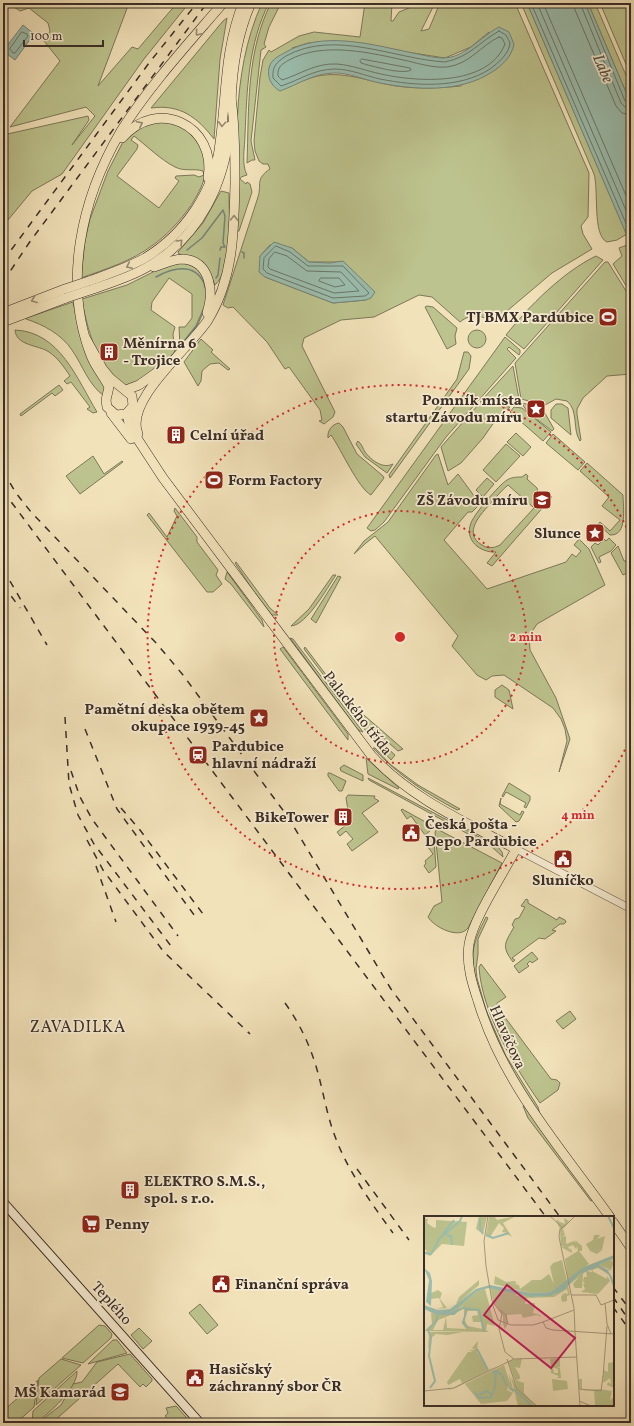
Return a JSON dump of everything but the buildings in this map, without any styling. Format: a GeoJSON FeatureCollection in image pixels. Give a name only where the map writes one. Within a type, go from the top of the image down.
{"type":"FeatureCollection","features":[{"type":"Feature","properties":{"kind":"main road"},"geometry":{"type":"LineString","coordinates":[[223,3],[148,94],[122,131],[106,163],[88,210],[78,258],[77,297],[86,339],[94,362],[110,387],[106,402],[110,412],[120,416],[131,410],[144,391],[161,375],[189,344],[211,314],[226,280],[232,256],[234,222],[235,131],[231,98]]}},
{"type":"Feature","properties":{"kind":"main road"},"geometry":{"type":"LineString","coordinates":[[3,322],[66,298],[144,259],[171,238],[191,215],[207,190],[217,162],[229,49],[243,3]]}},
{"type":"Feature","properties":{"kind":"main road"},"geometry":{"type":"LineString","coordinates":[[137,272],[154,263],[177,246],[194,226],[210,202],[221,175],[226,154],[238,40],[251,3]]}},
{"type":"Feature","properties":{"kind":"main road"},"geometry":{"type":"LineString","coordinates":[[106,163],[125,134],[141,122],[161,118],[184,124],[201,139],[206,149],[209,161],[209,174],[206,188],[191,215]]}},
{"type":"Feature","properties":{"kind":"main road"},"geometry":{"type":"LineString","coordinates":[[3,313],[65,289],[89,286],[170,261],[186,260],[193,262],[203,270],[208,277],[211,291],[210,305],[204,321],[189,344]]}},
{"type":"Feature","properties":{"kind":"main road"},"geometry":{"type":"LineString","coordinates":[[211,291],[226,280]]}},
{"type":"Feature","properties":{"kind":"main road"},"geometry":{"type":"LineString","coordinates":[[86,339],[102,368],[126,389],[133,398],[131,410]]}},
{"type":"Feature","properties":{"kind":"main road"},"geometry":{"type":"LineString","coordinates":[[109,393],[115,389],[126,389],[139,385],[174,361]]}},
{"type":"Feature","properties":{"kind":"main road"},"geometry":{"type":"LineString","coordinates":[[148,454],[137,432],[136,417],[142,402],[161,375]]}},
{"type":"Feature","properties":{"kind":"main road","name":"Palackého třída"},"geometry":{"type":"LineString","coordinates":[[131,410],[128,419],[130,426],[154,466],[367,750],[390,774],[419,796],[516,849]]}},
{"type":"Feature","properties":{"kind":"main road","name":"Palackého třída"},"geometry":{"type":"LineString","coordinates":[[110,412],[144,457],[154,466]]}},
{"type":"Feature","properties":{"kind":"main road","name":"Hlaváčova"},"geometry":{"type":"LineString","coordinates":[[516,849],[472,932],[468,957],[472,981],[488,1031],[510,1075],[536,1116],[609,1216]]}},
{"type":"Feature","properties":{"kind":"main road","name":"Teplého"},"geometry":{"type":"LineString","coordinates":[[3,1202],[200,1423]]}},
{"type":"Feature","properties":{"kind":"main road"},"geometry":{"type":"LineString","coordinates":[[614,1223],[631,1248]]}},
{"type":"Feature","properties":{"kind":"street","name":"Palackého třída"},"geometry":{"type":"LineString","coordinates":[[516,849],[631,909]]}},
{"type":"Feature","properties":{"kind":"green space"},"geometry":{"type":"Polygon","coordinates":[[[8,3],[129,3],[98,86],[132,47],[138,49],[177,3],[189,3],[144,59],[62,174],[32,191],[3,226],[3,135],[88,116],[89,120],[72,145],[95,116],[86,107],[10,127],[60,61],[44,41],[50,31],[48,23],[29,8],[20,11],[8,3]]]}},
{"type":"Feature","properties":{"kind":"green space"},"geometry":{"type":"Polygon","coordinates":[[[262,3],[269,3],[257,35],[250,68],[244,155],[244,166],[247,175],[241,177],[240,179],[246,184],[247,182],[250,184],[252,192],[239,231],[237,232],[237,145],[240,87],[244,59],[251,31],[262,3]]]}},
{"type":"Feature","properties":{"kind":"green space"},"geometry":{"type":"Polygon","coordinates":[[[271,3],[281,3],[269,27],[264,44],[266,47],[261,50],[251,141],[255,160],[247,163],[250,81],[253,61],[257,41],[271,3]]]}},
{"type":"Feature","properties":{"kind":"green space"},"geometry":{"type":"Polygon","coordinates":[[[365,3],[392,3],[391,21],[393,21],[399,12],[409,8],[407,3],[435,3],[421,31],[429,29],[440,3],[515,3],[589,173],[588,217],[581,226],[583,234],[592,249],[552,273],[494,322],[485,318],[473,316],[460,322],[432,297],[419,295],[374,317],[341,320],[304,338],[302,346],[335,412],[333,417],[324,424],[319,421],[322,420],[320,410],[289,367],[285,369],[267,342],[233,307],[228,308],[223,305],[258,197],[262,176],[270,169],[268,164],[263,164],[259,161],[255,151],[254,141],[263,60],[269,50],[271,52],[299,36],[314,32],[360,37],[365,3]],[[489,32],[471,47],[445,58],[335,41],[308,43],[292,48],[305,80],[317,76],[339,75],[404,87],[453,87],[461,86],[489,32]],[[270,245],[260,256],[265,277],[333,303],[366,300],[340,262],[309,262],[292,248],[270,245]]]}},
{"type":"Feature","properties":{"kind":"green space"},"geometry":{"type":"Polygon","coordinates":[[[521,3],[527,3],[627,234],[617,240],[607,242],[602,238],[599,231],[594,174],[521,3]]]}},
{"type":"Feature","properties":{"kind":"green space"},"geometry":{"type":"Polygon","coordinates":[[[588,3],[595,3],[631,87],[631,104],[588,3]]]}},
{"type":"Feature","properties":{"kind":"green space"},"geometry":{"type":"Polygon","coordinates":[[[600,3],[631,3],[631,76],[600,3]]]}},
{"type":"Feature","properties":{"kind":"green space"},"geometry":{"type":"Polygon","coordinates":[[[227,18],[220,59],[214,139],[194,118],[179,110],[161,107],[151,108],[227,18]]]}},
{"type":"Feature","properties":{"kind":"green space"},"geometry":{"type":"Polygon","coordinates":[[[151,122],[169,123],[182,127],[194,137],[203,151],[206,166],[204,178],[192,204],[162,238],[145,251],[128,260],[81,278],[85,241],[90,219],[108,171],[126,136],[151,122]],[[134,136],[131,140],[138,145],[137,149],[117,176],[159,208],[179,181],[175,178],[176,176],[194,175],[199,177],[204,175],[203,171],[175,167],[159,157],[134,136]]]}},
{"type":"Feature","properties":{"kind":"green space"},"geometry":{"type":"Polygon","coordinates":[[[221,191],[229,193],[229,242],[225,267],[221,277],[215,285],[206,268],[202,264],[192,258],[179,254],[178,252],[203,223],[221,191]]]}},
{"type":"Feature","properties":{"kind":"green space"},"geometry":{"type":"Polygon","coordinates":[[[630,244],[631,294],[613,264],[622,256],[619,248],[630,244]]]}},
{"type":"Feature","properties":{"kind":"green space"},"geometry":{"type":"Polygon","coordinates":[[[596,256],[603,260],[524,349],[506,335],[536,301],[559,280],[596,256]]]}},
{"type":"Feature","properties":{"kind":"green space"},"geometry":{"type":"Polygon","coordinates":[[[605,262],[608,262],[631,299],[631,374],[607,376],[583,398],[577,409],[580,441],[576,431],[573,410],[567,401],[556,399],[545,405],[521,399],[515,363],[605,262]]]}},
{"type":"Feature","properties":{"kind":"green space"},"geometry":{"type":"Polygon","coordinates":[[[177,263],[195,267],[200,271],[205,279],[207,289],[204,311],[193,332],[180,346],[179,327],[185,327],[192,318],[192,294],[169,278],[152,302],[151,310],[175,327],[173,334],[175,353],[144,379],[126,387],[109,373],[99,358],[88,327],[82,299],[127,285],[159,269],[177,263]]]}},
{"type":"Feature","properties":{"kind":"green space"},"geometry":{"type":"Polygon","coordinates":[[[73,302],[79,331],[107,387],[104,396],[94,386],[76,356],[63,339],[46,327],[26,319],[73,302]]]}},
{"type":"Feature","properties":{"kind":"green space"},"geometry":{"type":"Polygon","coordinates":[[[425,307],[433,307],[457,328],[455,336],[456,344],[447,349],[425,307]]]}},
{"type":"Feature","properties":{"kind":"green space"},"geometry":{"type":"Polygon","coordinates":[[[15,330],[31,333],[44,339],[55,348],[74,372],[97,412],[93,413],[87,409],[90,407],[71,382],[67,384],[64,381],[70,376],[55,357],[45,350],[19,339],[15,330]]]}},
{"type":"Feature","properties":{"kind":"green space"},"geometry":{"type":"Polygon","coordinates":[[[477,330],[483,333],[486,339],[483,345],[477,348],[471,345],[468,339],[471,333],[477,330]]]}},
{"type":"Feature","properties":{"kind":"green space"},"geometry":{"type":"Polygon","coordinates":[[[505,337],[520,350],[519,355],[509,347],[507,349],[516,358],[446,437],[384,522],[375,530],[371,531],[367,528],[505,337]]]}},
{"type":"Feature","properties":{"kind":"green space"},"geometry":{"type":"Polygon","coordinates":[[[201,339],[213,350],[211,352],[230,369],[228,370],[219,363],[210,364],[202,371],[201,381],[198,386],[184,362],[201,339]]]}},
{"type":"Feature","properties":{"kind":"green space"},"geometry":{"type":"Polygon","coordinates":[[[464,352],[468,352],[471,356],[469,369],[390,478],[389,475],[457,379],[464,352]]]}},
{"type":"Feature","properties":{"kind":"green space"},"geometry":{"type":"Polygon","coordinates":[[[513,366],[519,399],[512,404],[480,402],[513,366]]]}},
{"type":"Feature","properties":{"kind":"green space"},"geometry":{"type":"Polygon","coordinates":[[[59,385],[63,390],[55,396],[52,393],[21,416],[20,414],[59,385]]]}},
{"type":"Feature","properties":{"kind":"green space"},"geometry":{"type":"Polygon","coordinates":[[[522,403],[542,408],[554,429],[552,431],[535,418],[527,411],[522,403]]]}},
{"type":"Feature","properties":{"kind":"green space"},"geometry":{"type":"Polygon","coordinates":[[[479,404],[510,407],[502,416],[497,418],[483,438],[461,463],[448,471],[441,447],[479,404]]]}},
{"type":"Feature","properties":{"kind":"green space"},"geometry":{"type":"Polygon","coordinates":[[[556,404],[562,404],[568,408],[571,435],[551,418],[551,410],[556,404]]]}},
{"type":"Feature","properties":{"kind":"green space"},"geometry":{"type":"Polygon","coordinates":[[[514,407],[522,408],[551,432],[543,441],[510,412],[514,407]]]}},
{"type":"Feature","properties":{"kind":"green space"},"geometry":{"type":"Polygon","coordinates":[[[339,423],[343,427],[357,454],[384,478],[371,495],[355,477],[331,435],[328,438],[330,428],[339,423]]]}},
{"type":"Feature","properties":{"kind":"green space"},"geometry":{"type":"Polygon","coordinates":[[[516,433],[531,447],[523,456],[507,442],[516,433]]]}},
{"type":"Feature","properties":{"kind":"green space"},"geometry":{"type":"Polygon","coordinates":[[[553,434],[585,462],[578,470],[546,443],[553,434]]]}},
{"type":"Feature","properties":{"kind":"green space"},"geometry":{"type":"Polygon","coordinates":[[[358,441],[365,452],[374,461],[385,466],[393,464],[387,473],[365,457],[356,444],[358,441]]]}},
{"type":"Feature","properties":{"kind":"green space"},"geometry":{"type":"Polygon","coordinates":[[[506,444],[520,456],[496,482],[483,470],[506,444]]]}},
{"type":"Feature","properties":{"kind":"green space"},"geometry":{"type":"Polygon","coordinates":[[[438,454],[448,485],[458,474],[480,504],[472,512],[468,512],[444,540],[487,589],[566,562],[572,554],[576,557],[581,551],[574,545],[579,539],[589,549],[605,585],[537,624],[529,636],[530,650],[556,698],[570,739],[559,772],[567,741],[565,729],[561,719],[553,708],[504,675],[492,676],[486,680],[477,675],[452,646],[458,636],[375,536],[354,554],[364,541],[388,522],[438,454]]]}},
{"type":"Feature","properties":{"kind":"green space"},"geometry":{"type":"Polygon","coordinates":[[[93,456],[104,474],[122,461],[123,462],[80,494],[66,476],[93,456]]]}},
{"type":"Feature","properties":{"kind":"green space"},"geometry":{"type":"Polygon","coordinates":[[[587,463],[623,495],[624,513],[622,526],[620,531],[616,534],[610,535],[598,524],[600,522],[610,531],[620,520],[602,506],[609,497],[580,471],[587,463]]]}},
{"type":"Feature","properties":{"kind":"green space"},"geometry":{"type":"Polygon","coordinates":[[[526,474],[528,476],[527,479],[537,488],[540,501],[548,493],[552,497],[492,566],[487,563],[496,552],[484,550],[475,544],[470,535],[469,529],[471,523],[493,493],[503,483],[511,478],[522,477],[526,474]],[[508,485],[478,518],[473,529],[476,540],[486,547],[491,548],[500,545],[534,508],[508,485]]]}},
{"type":"Feature","properties":{"kind":"green space"},"geometry":{"type":"Polygon","coordinates":[[[487,478],[494,484],[483,497],[476,490],[487,478]]]}},
{"type":"Feature","properties":{"kind":"green space"},"geometry":{"type":"Polygon","coordinates":[[[175,508],[197,537],[197,542],[218,570],[216,575],[222,584],[213,592],[207,592],[147,515],[149,513],[167,537],[177,516],[174,511],[175,508]]]}},
{"type":"Feature","properties":{"kind":"green space"},"geometry":{"type":"Polygon","coordinates":[[[609,538],[616,545],[611,551],[599,557],[601,562],[599,563],[591,547],[595,543],[598,545],[604,539],[606,541],[609,538]]]}},
{"type":"Feature","properties":{"kind":"green space"},"geometry":{"type":"Polygon","coordinates":[[[618,546],[624,561],[626,561],[629,572],[623,575],[611,553],[618,546]]]}},
{"type":"Feature","properties":{"kind":"green space"},"geometry":{"type":"Polygon","coordinates":[[[236,562],[270,608],[278,615],[271,615],[266,610],[235,563],[236,562]]]}},
{"type":"Feature","properties":{"kind":"green space"},"geometry":{"type":"Polygon","coordinates":[[[227,572],[262,620],[264,627],[231,584],[225,579],[227,572]]]}},
{"type":"Feature","properties":{"kind":"green space"},"geometry":{"type":"Polygon","coordinates":[[[333,575],[336,575],[310,613],[297,624],[291,626],[309,609],[333,575]]]}},
{"type":"Feature","properties":{"kind":"green space"},"geometry":{"type":"Polygon","coordinates":[[[338,576],[341,577],[316,623],[311,619],[338,576]]]}},
{"type":"Feature","properties":{"kind":"green space"},"geometry":{"type":"Polygon","coordinates":[[[290,638],[293,639],[363,732],[358,730],[290,638]]]}},
{"type":"Feature","properties":{"kind":"green space"},"geometry":{"type":"Polygon","coordinates":[[[283,647],[348,734],[348,740],[280,649],[283,647]]]}},
{"type":"Feature","properties":{"kind":"green space"},"geometry":{"type":"Polygon","coordinates":[[[305,647],[342,696],[403,749],[398,751],[373,729],[366,731],[304,649],[305,647]]]}},
{"type":"Feature","properties":{"kind":"green space"},"geometry":{"type":"Polygon","coordinates":[[[502,685],[509,690],[513,709],[495,697],[495,690],[502,685]]]}},
{"type":"Feature","properties":{"kind":"green space"},"geometry":{"type":"Polygon","coordinates":[[[370,737],[375,737],[395,755],[391,760],[370,737]]]}},
{"type":"Feature","properties":{"kind":"green space"},"geometry":{"type":"Polygon","coordinates":[[[373,748],[375,748],[391,765],[418,785],[460,809],[457,810],[445,804],[412,783],[392,767],[373,748]]]}},
{"type":"Feature","properties":{"kind":"green space"},"geometry":{"type":"Polygon","coordinates":[[[366,758],[399,788],[398,789],[368,774],[366,758]]]}},
{"type":"Feature","properties":{"kind":"green space"},"geometry":{"type":"Polygon","coordinates":[[[344,765],[363,775],[363,781],[341,771],[340,768],[344,765]]]}},
{"type":"Feature","properties":{"kind":"green space"},"geometry":{"type":"Polygon","coordinates":[[[328,773],[346,781],[342,791],[339,791],[328,776],[328,773]]]}},
{"type":"Feature","properties":{"kind":"green space"},"geometry":{"type":"Polygon","coordinates":[[[368,778],[498,847],[502,852],[503,857],[492,847],[369,780],[368,778]]]}},
{"type":"Feature","properties":{"kind":"green space"},"geometry":{"type":"Polygon","coordinates":[[[509,783],[530,796],[530,800],[526,808],[524,807],[526,803],[506,792],[503,797],[502,796],[509,783]]]}},
{"type":"Feature","properties":{"kind":"green space"},"geometry":{"type":"Polygon","coordinates":[[[348,795],[375,796],[374,798],[379,801],[362,813],[378,832],[352,851],[347,844],[353,839],[346,831],[340,836],[337,832],[350,822],[346,798],[348,795]]]}},
{"type":"Feature","properties":{"kind":"green space"},"geometry":{"type":"Polygon","coordinates":[[[501,798],[500,804],[520,815],[522,811],[524,812],[519,821],[516,822],[499,806],[501,798]]]}},
{"type":"Feature","properties":{"kind":"green space"},"geometry":{"type":"Polygon","coordinates":[[[402,809],[431,825],[431,830],[425,835],[411,816],[407,819],[401,810],[402,809]]]}},
{"type":"Feature","properties":{"kind":"green space"},"geometry":{"type":"Polygon","coordinates":[[[437,829],[502,863],[468,928],[459,933],[447,931],[441,928],[428,917],[434,906],[442,902],[435,832],[437,829]]]}},
{"type":"Feature","properties":{"kind":"green space"},"geometry":{"type":"Polygon","coordinates":[[[430,835],[434,840],[436,867],[429,873],[424,866],[426,863],[425,861],[433,854],[425,843],[428,840],[426,836],[430,835]]]}},
{"type":"Feature","properties":{"kind":"green space"},"geometry":{"type":"Polygon","coordinates":[[[526,899],[528,900],[528,903],[557,920],[559,917],[566,922],[564,924],[560,924],[552,930],[556,931],[545,939],[539,938],[512,958],[515,960],[513,962],[507,952],[506,944],[514,927],[512,925],[515,919],[519,918],[525,907],[521,906],[526,899]]]}},
{"type":"Feature","properties":{"kind":"green space"},"geometry":{"type":"Polygon","coordinates":[[[486,917],[488,918],[478,939],[476,969],[485,1008],[473,967],[473,954],[476,939],[486,917]]]}},
{"type":"Feature","properties":{"kind":"green space"},"geometry":{"type":"Polygon","coordinates":[[[532,952],[538,959],[532,963],[530,961],[527,964],[529,966],[519,973],[514,966],[532,952]]]}},
{"type":"Feature","properties":{"kind":"green space"},"geometry":{"type":"Polygon","coordinates":[[[481,964],[506,997],[497,1003],[498,1008],[551,1079],[557,1080],[560,1083],[558,1090],[540,1103],[510,1056],[493,1020],[481,985],[479,967],[481,964]]]}},
{"type":"Feature","properties":{"kind":"green space"},"geometry":{"type":"Polygon","coordinates":[[[570,1011],[576,1019],[563,1029],[556,1021],[570,1011]]]}},
{"type":"Feature","properties":{"kind":"green space"},"geometry":{"type":"Polygon","coordinates":[[[487,1013],[506,1056],[538,1107],[540,1114],[508,1062],[487,1013]]]}},
{"type":"Feature","properties":{"kind":"green space"},"geometry":{"type":"Polygon","coordinates":[[[523,1106],[593,1200],[591,1201],[528,1118],[523,1106]]]}},
{"type":"Feature","properties":{"kind":"green space"},"geometry":{"type":"Polygon","coordinates":[[[200,1304],[218,1325],[207,1334],[189,1313],[200,1304]]]}},
{"type":"Feature","properties":{"kind":"green space"},"geometry":{"type":"Polygon","coordinates":[[[99,1325],[105,1326],[112,1334],[111,1338],[83,1363],[62,1358],[99,1325]]]}},
{"type":"Feature","properties":{"kind":"green space"},"geometry":{"type":"Polygon","coordinates":[[[139,1328],[152,1341],[143,1349],[131,1335],[139,1328]]]}},
{"type":"Feature","properties":{"kind":"green space"},"geometry":{"type":"Polygon","coordinates":[[[113,1340],[117,1340],[127,1353],[88,1364],[113,1340]]]}},
{"type":"Feature","properties":{"kind":"green space"},"geometry":{"type":"Polygon","coordinates":[[[130,1354],[152,1379],[146,1387],[143,1384],[140,1387],[118,1364],[52,1423],[38,1423],[61,1405],[73,1384],[82,1382],[97,1362],[130,1354]]]}},
{"type":"Feature","properties":{"kind":"green space"},"geometry":{"type":"Polygon","coordinates":[[[61,1359],[81,1365],[36,1405],[39,1378],[61,1359]]]}},
{"type":"Feature","properties":{"kind":"green space"},"geometry":{"type":"Polygon","coordinates":[[[77,1371],[73,1385],[62,1400],[36,1423],[32,1423],[33,1411],[77,1371]]]}},
{"type":"Feature","properties":{"kind":"green space"},"geometry":{"type":"Polygon","coordinates":[[[38,1380],[34,1407],[16,1423],[3,1423],[3,1411],[38,1380]]]}},
{"type":"Feature","properties":{"kind":"green space"},"geometry":{"type":"Polygon","coordinates":[[[176,1406],[186,1417],[185,1423],[172,1423],[165,1416],[168,1413],[166,1408],[176,1406]]]}},
{"type":"Feature","properties":{"kind":"water","name":"Labe"},"geometry":{"type":"Polygon","coordinates":[[[527,3],[588,3],[631,104],[631,245],[527,3]]]}},
{"type":"Feature","properties":{"kind":"water"},"geometry":{"type":"Polygon","coordinates":[[[23,25],[34,34],[15,60],[3,51],[23,25]]]}},
{"type":"Feature","properties":{"kind":"water"},"geometry":{"type":"Polygon","coordinates":[[[499,27],[509,32],[514,44],[511,53],[503,64],[496,70],[466,84],[438,88],[408,87],[380,83],[340,73],[327,73],[313,77],[280,91],[274,87],[269,78],[270,65],[276,58],[300,46],[315,42],[346,41],[430,57],[444,58],[459,54],[499,27]]]}},
{"type":"Feature","properties":{"kind":"water"},"geometry":{"type":"Polygon","coordinates":[[[274,242],[292,248],[309,262],[330,263],[343,261],[375,292],[371,298],[366,300],[333,303],[265,277],[259,272],[260,256],[274,242]]]}},
{"type":"Feature","properties":{"kind":"waterway"},"geometry":{"type":"LineString","coordinates":[[187,250],[202,238],[223,210],[225,216],[223,243],[225,247],[221,247],[220,250]]}},
{"type":"Feature","properties":{"kind":"waterway"},"geometry":{"type":"LineString","coordinates":[[242,252],[244,253],[244,258]]}},
{"type":"Feature","properties":{"kind":"waterway"},"geometry":{"type":"LineString","coordinates":[[216,278],[218,275],[220,258]]}},
{"type":"Feature","properties":{"kind":"waterway"},"geometry":{"type":"LineString","coordinates":[[156,277],[169,271],[182,269],[195,272],[200,276],[204,283]]}},
{"type":"Feature","properties":{"kind":"waterway"},"geometry":{"type":"LineString","coordinates":[[204,283],[206,291]]}},
{"type":"Feature","properties":{"kind":"waterway"},"geometry":{"type":"LineString","coordinates":[[181,345],[196,326],[204,308]]}},
{"type":"Feature","properties":{"kind":"railway"},"geometry":{"type":"LineString","coordinates":[[3,261],[149,63],[197,3]]}},
{"type":"Feature","properties":{"kind":"railway"},"geometry":{"type":"LineString","coordinates":[[3,282],[29,243],[207,3]]}},
{"type":"Feature","properties":{"kind":"railway"},"geometry":{"type":"LineString","coordinates":[[3,471],[16,493],[31,512],[157,644],[183,675],[288,817],[391,989],[559,1216]]}},
{"type":"Feature","properties":{"kind":"railway"},"geometry":{"type":"LineString","coordinates":[[3,491],[545,1216]]}},
{"type":"Feature","properties":{"kind":"railway"},"geometry":{"type":"LineString","coordinates":[[3,569],[47,645]]}},
{"type":"Feature","properties":{"kind":"railway"},"geometry":{"type":"LineString","coordinates":[[3,585],[20,608]]}},
{"type":"Feature","properties":{"kind":"railway"},"geometry":{"type":"LineString","coordinates":[[65,717],[69,784],[78,815],[94,844],[171,946]]}},
{"type":"Feature","properties":{"kind":"railway"},"geometry":{"type":"LineString","coordinates":[[85,729],[117,809],[197,919]]}},
{"type":"Feature","properties":{"kind":"railway"},"geometry":{"type":"LineString","coordinates":[[71,771],[80,797],[92,819],[178,936]]}},
{"type":"Feature","properties":{"kind":"railway"},"geometry":{"type":"LineString","coordinates":[[121,808],[140,830],[203,914]]}},
{"type":"Feature","properties":{"kind":"railway"},"geometry":{"type":"LineString","coordinates":[[87,840],[103,870],[163,951],[250,1034]]}},
{"type":"Feature","properties":{"kind":"railway"},"geometry":{"type":"LineString","coordinates":[[96,866],[116,922]]}},
{"type":"Feature","properties":{"kind":"railway"},"geometry":{"type":"LineString","coordinates":[[285,1003],[306,1039],[318,1072],[330,1120],[341,1152],[362,1188],[393,1233]]}},
{"type":"Feature","properties":{"kind":"railway"},"geometry":{"type":"LineString","coordinates":[[357,1169],[409,1240]]}},
{"type":"Feature","properties":{"kind":"railway"},"geometry":{"type":"LineString","coordinates":[[614,1288],[631,1311]]}},
{"type":"Feature","properties":{"kind":"railway"},"geometry":{"type":"LineString","coordinates":[[614,1298],[631,1323]]}},
{"type":"Feature","properties":{"kind":"railway"},"geometry":{"type":"LineString","coordinates":[[614,1308],[631,1332]]}},
{"type":"Feature","properties":{"kind":"place","name":"TJ BMX Pardubice"},"geometry":{"type":"Point","coordinates":[608,317]}},
{"type":"Feature","properties":{"kind":"place","name":"Měnírna 6 - Trojice"},"geometry":{"type":"Point","coordinates":[109,352]}},
{"type":"Feature","properties":{"kind":"place","name":"Pomník místa startu Závodu míru"},"geometry":{"type":"Point","coordinates":[536,409]}},
{"type":"Feature","properties":{"kind":"place","name":"Celní úřad"},"geometry":{"type":"Point","coordinates":[176,435]}},
{"type":"Feature","properties":{"kind":"place","name":"Form Factory"},"geometry":{"type":"Point","coordinates":[214,480]}},
{"type":"Feature","properties":{"kind":"place","name":"ZŠ Závodu míru"},"geometry":{"type":"Point","coordinates":[542,500]}},
{"type":"Feature","properties":{"kind":"place","name":"Slunce"},"geometry":{"type":"Point","coordinates":[595,533]}},
{"type":"Feature","properties":{"kind":"place","name":"Pamětní deska obětem okupace 1939-45"},"geometry":{"type":"Point","coordinates":[259,718]}},
{"type":"Feature","properties":{"kind":"place","name":"Pardubice hlavní nádraží"},"geometry":{"type":"Point","coordinates":[198,755]}},
{"type":"Feature","properties":{"kind":"place","name":"BikeTower"},"geometry":{"type":"Point","coordinates":[343,817]}},
{"type":"Feature","properties":{"kind":"place","name":"Česká pošta - Depo Pardubice"},"geometry":{"type":"Point","coordinates":[411,833]}},
{"type":"Feature","properties":{"kind":"place","name":"Sluníčko"},"geometry":{"type":"Point","coordinates":[563,859]}},
{"type":"Feature","properties":{"kind":"place","name":"ELEKTRO S.M.S., spol. s r.o."},"geometry":{"type":"Point","coordinates":[130,1190]}},
{"type":"Feature","properties":{"kind":"place","name":"Penny"},"geometry":{"type":"Point","coordinates":[91,1224]}},
{"type":"Feature","properties":{"kind":"place","name":"Finanční správa"},"geometry":{"type":"Point","coordinates":[221,1284]}},
{"type":"Feature","properties":{"kind":"place","name":"Hasičský záchranný sbor ČR"},"geometry":{"type":"Point","coordinates":[195,1378]}},
{"type":"Feature","properties":{"kind":"place","name":"MŠ Kamarád"},"geometry":{"type":"Point","coordinates":[120,1392]}},
{"type":"Feature","properties":{"kind":"district","name":"ZAVADILKA"},"geometry":{"type":"Point","coordinates":[78,1026]}}]}
